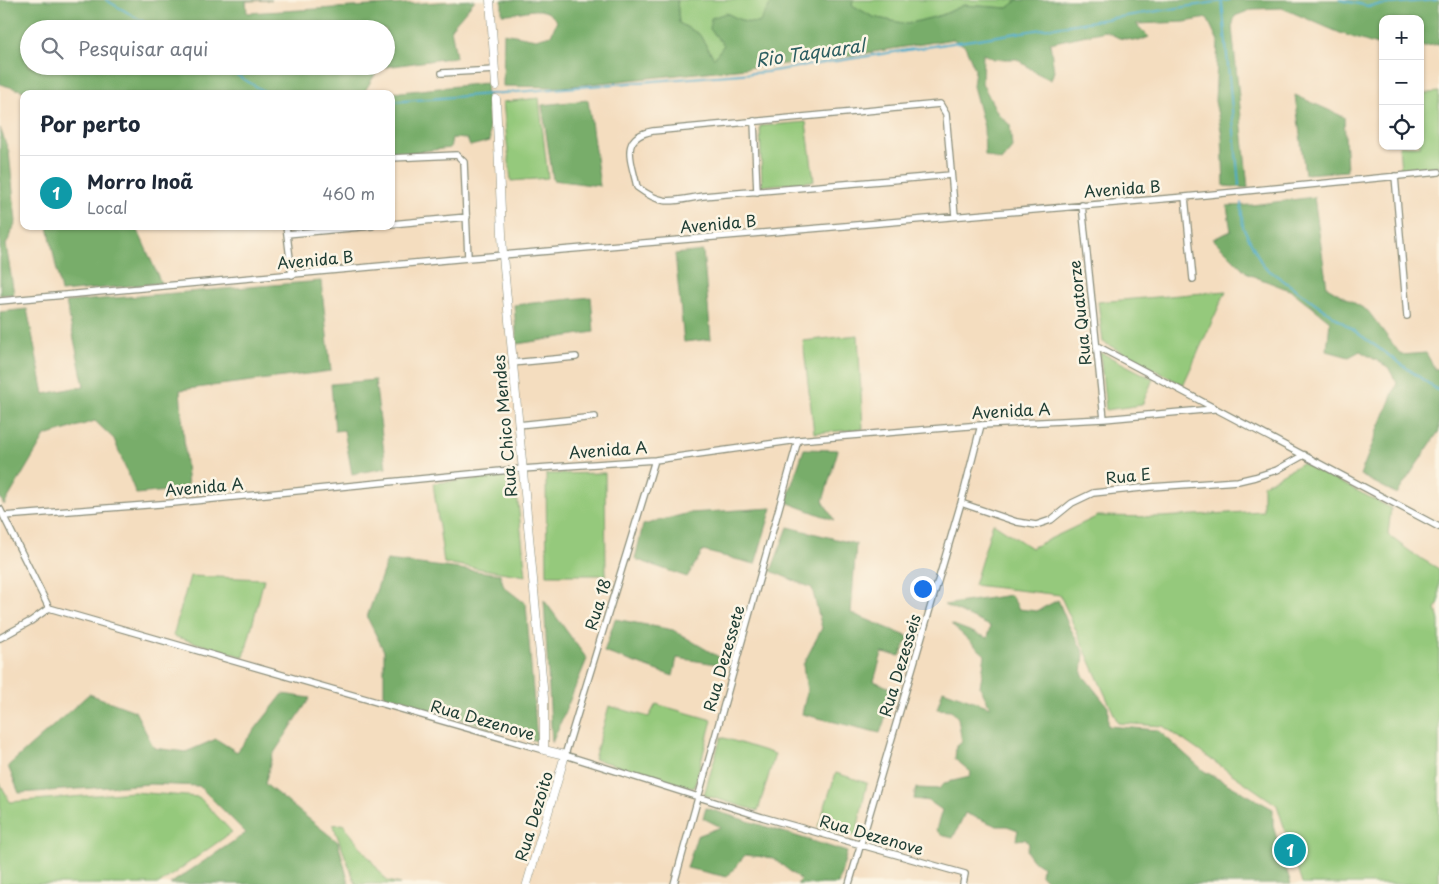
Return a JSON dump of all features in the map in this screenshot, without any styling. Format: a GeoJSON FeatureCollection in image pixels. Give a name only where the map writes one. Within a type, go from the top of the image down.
{"type":"FeatureCollection","features":[{"type":"Feature","properties":{"kind":"main road"},"geometry":{"type":"LineString","coordinates":[[490,0],[496,86]]}},
{"type":"Feature","properties":{"kind":"main road","name":"Rua Chico Mendes"},"geometry":{"type":"LineString","coordinates":[[496,99],[503,256],[544,698],[544,750]]}},
{"type":"Feature","properties":{"kind":"main road","name":"Rua Dezenove"},"geometry":{"type":"LineString","coordinates":[[544,750],[565,755]]}},
{"type":"Feature","properties":{"kind":"main road","name":"Rua Dezoito"},"geometry":{"type":"LineString","coordinates":[[527,884],[565,755]]}},
{"type":"Feature","properties":{"kind":"street"},"geometry":{"type":"LineString","coordinates":[[442,73],[495,70]]}},
{"type":"Feature","properties":{"kind":"street"},"geometry":{"type":"LineString","coordinates":[[951,175],[703,196],[665,202],[651,198],[637,187],[629,147],[632,140],[644,133],[940,104],[946,114],[955,216]]}},
{"type":"Feature","properties":{"kind":"street"},"geometry":{"type":"LineString","coordinates":[[754,121],[757,192]]}},
{"type":"Feature","properties":{"kind":"street"},"geometry":{"type":"LineString","coordinates":[[395,158],[457,155],[464,162],[468,258]]}},
{"type":"Feature","properties":{"kind":"street","name":"Avenida B"},"geometry":{"type":"LineString","coordinates":[[0,301],[468,258],[1185,197],[1439,172]]}},
{"type":"Feature","properties":{"kind":"street"},"geometry":{"type":"LineString","coordinates":[[1395,176],[1407,316]]}},
{"type":"Feature","properties":{"kind":"street"},"geometry":{"type":"LineString","coordinates":[[1185,197],[1193,279]]}},
{"type":"Feature","properties":{"kind":"street","name":"Rua Quatorze"},"geometry":{"type":"LineString","coordinates":[[1082,205],[1104,420]]}},
{"type":"Feature","properties":{"kind":"street"},"geometry":{"type":"LineString","coordinates":[[395,224],[467,217]]}},
{"type":"Feature","properties":{"kind":"street"},"geometry":{"type":"LineString","coordinates":[[286,230],[292,275]]}},
{"type":"Feature","properties":{"kind":"street"},"geometry":{"type":"LineString","coordinates":[[286,234],[329,230]]}},
{"type":"Feature","properties":{"kind":"street"},"geometry":{"type":"LineString","coordinates":[[1096,346],[1439,527]]}},
{"type":"Feature","properties":{"kind":"street"},"geometry":{"type":"LineString","coordinates":[[512,363],[576,357]]}},
{"type":"Feature","properties":{"kind":"street","name":"Avenida A"},"geometry":{"type":"LineString","coordinates":[[4,516],[183,502],[522,469],[655,460],[798,440],[981,425],[1104,420],[1214,409]]}},
{"type":"Feature","properties":{"kind":"street"},"geometry":{"type":"LineString","coordinates":[[518,425],[595,417]]}},
{"type":"Feature","properties":{"kind":"street","name":"Rua Dezesseis"},"geometry":{"type":"LineString","coordinates":[[849,884],[962,504],[981,425]]}},
{"type":"Feature","properties":{"kind":"street","name":"Rua Dezessete"},"geometry":{"type":"LineString","coordinates":[[674,884],[798,440]]}},
{"type":"Feature","properties":{"kind":"street","name":"Rua E"},"geometry":{"type":"LineString","coordinates":[[962,504],[1017,522],[1036,525],[1051,520],[1072,503],[1092,493],[1238,481],[1277,470],[1304,455]]}},
{"type":"Feature","properties":{"kind":"street","name":"Rua 18"},"geometry":{"type":"LineString","coordinates":[[565,755],[655,460]]}},
{"type":"Feature","properties":{"kind":"street"},"geometry":{"type":"LineString","coordinates":[[0,509],[49,608],[31,621],[0,638]]}},
{"type":"Feature","properties":{"kind":"street","name":"Rua Dezenove"},"geometry":{"type":"LineString","coordinates":[[49,608],[544,750]]}},
{"type":"Feature","properties":{"kind":"street","name":"Rua Dezenove"},"geometry":{"type":"LineString","coordinates":[[565,755],[699,796],[762,818],[965,874],[963,884]]}},
{"type":"Feature","properties":{"kind":"green space"},"geometry":{"type":"Polygon","coordinates":[[[0,0],[272,0],[246,1],[247,13],[475,0],[451,28],[456,57],[395,66],[395,20],[20,20],[20,75],[375,75],[365,90],[20,90],[0,84],[0,0]]]}},
{"type":"Feature","properties":{"kind":"green space"},"geometry":{"type":"Polygon","coordinates":[[[502,0],[677,0],[679,23],[699,34],[714,58],[724,45],[710,29],[711,18],[726,13],[745,22],[759,23],[773,0],[853,0],[852,5],[873,17],[907,24],[942,15],[964,5],[1008,8],[1018,0],[1439,0],[1439,44],[1424,46],[1424,15],[1379,15],[1379,46],[1340,33],[1282,8],[1253,9],[1235,16],[1232,27],[1248,188],[1224,186],[1222,135],[1215,101],[1218,41],[1207,18],[1185,22],[1136,24],[1149,37],[1139,41],[1119,38],[1105,31],[1050,43],[1054,71],[1051,80],[1035,72],[1017,59],[994,59],[983,54],[982,83],[998,114],[1010,125],[1012,148],[1001,161],[985,155],[984,127],[973,86],[975,69],[965,46],[953,39],[824,60],[560,87],[503,86],[504,33],[536,39],[551,35],[557,21],[548,13],[539,10],[502,14],[502,0]]]}},
{"type":"Feature","properties":{"kind":"green space"},"geometry":{"type":"Polygon","coordinates":[[[677,0],[773,0],[760,24],[745,22],[726,13],[710,29],[724,45],[714,58],[699,34],[679,23],[677,0]]]}},
{"type":"Feature","properties":{"kind":"green space"},"geometry":{"type":"Polygon","coordinates":[[[853,0],[1019,0],[1008,8],[964,5],[942,15],[907,24],[873,17],[852,5],[853,0]]]}},
{"type":"Feature","properties":{"kind":"green space"},"geometry":{"type":"Polygon","coordinates":[[[486,83],[490,141],[470,146],[467,139],[452,138],[450,148],[395,155],[395,93],[486,83]]]}},
{"type":"Feature","properties":{"kind":"green space"},"geometry":{"type":"Polygon","coordinates":[[[1439,92],[1439,166],[1401,170],[1399,150],[1424,150],[1424,94],[1439,92]]]}},
{"type":"Feature","properties":{"kind":"green space"},"geometry":{"type":"Polygon","coordinates":[[[1295,95],[1344,117],[1347,171],[1305,174],[1295,95]]]}},
{"type":"Feature","properties":{"kind":"green space"},"geometry":{"type":"Polygon","coordinates":[[[539,98],[548,178],[511,181],[503,102],[539,98]]]}},
{"type":"Feature","properties":{"kind":"green space"},"geometry":{"type":"Polygon","coordinates":[[[588,100],[600,186],[553,180],[542,105],[588,100]]]}},
{"type":"Feature","properties":{"kind":"green space"},"geometry":{"type":"Polygon","coordinates":[[[806,122],[814,181],[762,186],[760,126],[806,122]]]}},
{"type":"Feature","properties":{"kind":"green space"},"geometry":{"type":"Polygon","coordinates":[[[0,128],[9,152],[16,222],[6,245],[14,294],[0,295],[0,128]]]}},
{"type":"Feature","properties":{"kind":"green space"},"geometry":{"type":"Polygon","coordinates":[[[1314,197],[1327,287],[1368,311],[1401,355],[1426,353],[1435,369],[1439,369],[1439,431],[1397,494],[1360,475],[1397,383],[1388,367],[1360,351],[1349,357],[1327,351],[1330,321],[1292,291],[1248,274],[1213,239],[1231,231],[1227,206],[1252,205],[1314,197]]]}},
{"type":"Feature","properties":{"kind":"green space"},"geometry":{"type":"Polygon","coordinates":[[[49,230],[138,230],[161,283],[61,292],[49,230]]]}},
{"type":"Feature","properties":{"kind":"green space"},"geometry":{"type":"Polygon","coordinates":[[[703,251],[711,339],[684,342],[675,254],[703,251]]]}},
{"type":"Feature","properties":{"kind":"green space"},"geometry":{"type":"Polygon","coordinates":[[[321,281],[331,371],[180,390],[188,489],[136,494],[114,439],[95,421],[45,436],[4,505],[0,497],[0,312],[27,309],[44,394],[84,386],[66,302],[321,281]]]}},
{"type":"Feature","properties":{"kind":"green space"},"geometry":{"type":"Polygon","coordinates":[[[1226,291],[1183,385],[1103,342],[1098,302],[1226,291]]]}},
{"type":"Feature","properties":{"kind":"green space"},"geometry":{"type":"Polygon","coordinates":[[[591,297],[594,332],[517,344],[514,305],[591,297]]]}},
{"type":"Feature","properties":{"kind":"green space"},"geometry":{"type":"Polygon","coordinates":[[[858,335],[863,429],[814,433],[803,341],[858,335]]]}},
{"type":"Feature","properties":{"kind":"green space"},"geometry":{"type":"Polygon","coordinates":[[[1100,352],[1153,379],[1142,405],[1106,410],[1100,352]]]}},
{"type":"Feature","properties":{"kind":"green space"},"geometry":{"type":"Polygon","coordinates":[[[375,380],[386,468],[352,474],[344,430],[335,431],[331,384],[375,380]]]}},
{"type":"Feature","properties":{"kind":"green space"},"geometry":{"type":"Polygon","coordinates":[[[804,449],[838,450],[823,501],[834,520],[786,502],[804,449]]]}},
{"type":"Feature","properties":{"kind":"green space"},"geometry":{"type":"Polygon","coordinates":[[[1302,463],[1391,508],[1388,535],[1415,555],[1439,569],[1439,602],[1436,609],[1439,621],[1439,884],[1302,884],[1277,805],[1163,726],[1118,723],[1060,595],[974,585],[993,523],[1031,548],[1098,516],[1161,517],[1263,511],[1263,485],[1302,463]]]}},
{"type":"Feature","properties":{"kind":"green space"},"geometry":{"type":"Polygon","coordinates":[[[605,473],[606,575],[547,575],[546,474],[605,473]]]}},
{"type":"Feature","properties":{"kind":"green space"},"geometry":{"type":"Polygon","coordinates":[[[515,476],[526,576],[444,563],[433,483],[515,476]]]}},
{"type":"Feature","properties":{"kind":"green space"},"geometry":{"type":"Polygon","coordinates":[[[772,508],[755,564],[703,551],[687,577],[635,559],[643,525],[689,513],[772,508]]]}},
{"type":"Feature","properties":{"kind":"green space"},"geometry":{"type":"Polygon","coordinates":[[[788,527],[856,544],[851,613],[909,637],[900,656],[882,653],[874,681],[895,690],[880,733],[802,714],[807,691],[803,665],[822,628],[812,588],[771,571],[788,527]]]}},
{"type":"Feature","properties":{"kind":"green space"},"geometry":{"type":"Polygon","coordinates":[[[387,560],[500,574],[504,587],[526,604],[537,741],[384,697],[384,651],[367,617],[387,560]]]}},
{"type":"Feature","properties":{"kind":"green space"},"geometry":{"type":"Polygon","coordinates":[[[190,576],[264,579],[244,657],[173,636],[190,576]]]}},
{"type":"Feature","properties":{"kind":"green space"},"geometry":{"type":"Polygon","coordinates":[[[1011,595],[1019,609],[1037,611],[1058,600],[1068,624],[1084,653],[1082,674],[1108,707],[1108,726],[1158,730],[1204,771],[1273,809],[1273,826],[1291,884],[1050,884],[1041,875],[1042,866],[1030,858],[1027,850],[1029,844],[1025,839],[1016,840],[1018,830],[1007,826],[997,826],[965,813],[953,838],[941,835],[936,830],[942,810],[929,801],[914,799],[916,788],[939,789],[944,783],[970,777],[971,772],[955,759],[956,747],[962,742],[958,718],[951,710],[937,709],[943,690],[990,707],[980,687],[985,655],[951,624],[988,638],[990,626],[944,605],[1011,595]]]}},
{"type":"Feature","properties":{"kind":"green space"},"geometry":{"type":"Polygon","coordinates":[[[544,600],[587,659],[552,743],[544,600]]]}},
{"type":"Feature","properties":{"kind":"green space"},"geometry":{"type":"Polygon","coordinates":[[[615,619],[673,630],[724,660],[723,665],[677,658],[673,676],[604,652],[615,619]]]}},
{"type":"Feature","properties":{"kind":"green space"},"geometry":{"type":"Polygon","coordinates":[[[89,694],[135,711],[154,748],[186,752],[216,739],[237,752],[283,694],[310,698],[272,756],[265,784],[338,842],[349,884],[170,884],[246,833],[199,786],[151,784],[19,793],[8,766],[89,694]]]}},
{"type":"Feature","properties":{"kind":"green space"},"geometry":{"type":"Polygon","coordinates":[[[656,704],[712,720],[694,788],[594,759],[609,706],[649,717],[656,704]]]}},
{"type":"Feature","properties":{"kind":"green space"},"geometry":{"type":"Polygon","coordinates":[[[721,737],[775,754],[758,811],[704,795],[721,737]]]}},
{"type":"Feature","properties":{"kind":"green space"},"geometry":{"type":"Polygon","coordinates":[[[836,773],[867,783],[856,836],[818,827],[836,773]]]}},
{"type":"Feature","properties":{"kind":"green space"},"geometry":{"type":"Polygon","coordinates":[[[0,783],[10,802],[133,792],[199,797],[232,832],[159,884],[0,884],[0,783]]]}},
{"type":"Feature","properties":{"kind":"green space"},"geometry":{"type":"Polygon","coordinates":[[[706,808],[847,852],[838,884],[797,884],[801,880],[773,858],[745,855],[727,877],[687,868],[697,836],[721,827],[703,818],[706,808]]]}},
{"type":"Feature","properties":{"kind":"green space"},"geometry":{"type":"Polygon","coordinates":[[[343,824],[387,881],[400,884],[356,884],[333,825],[343,824]]]}},
{"type":"Feature","properties":{"kind":"waterway","name":"Rio Taquaral"},"geometry":{"type":"LineString","coordinates":[[106,0],[140,20]]}},
{"type":"Feature","properties":{"kind":"waterway","name":"Rio Taquaral"},"geometry":{"type":"LineString","coordinates":[[395,102],[766,72],[1229,0]]}},
{"type":"Feature","properties":{"kind":"waterway","name":"Rio Taquaral"},"geometry":{"type":"LineString","coordinates":[[1340,0],[1368,6],[1437,0]]}},
{"type":"Feature","properties":{"kind":"waterway"},"geometry":{"type":"LineString","coordinates":[[1222,1],[1239,185]]}},
{"type":"Feature","properties":{"kind":"waterway","name":"Rio Taquaral"},"geometry":{"type":"LineString","coordinates":[[236,75],[262,90]]}},
{"type":"Feature","properties":{"kind":"waterway"},"geometry":{"type":"LineString","coordinates":[[1241,203],[1243,227],[1263,266],[1439,391]]}},
{"type":"Feature","properties":{"kind":"place","name":"Morro Inoã"},"geometry":{"type":"Point","coordinates":[1290,850]}}]}
